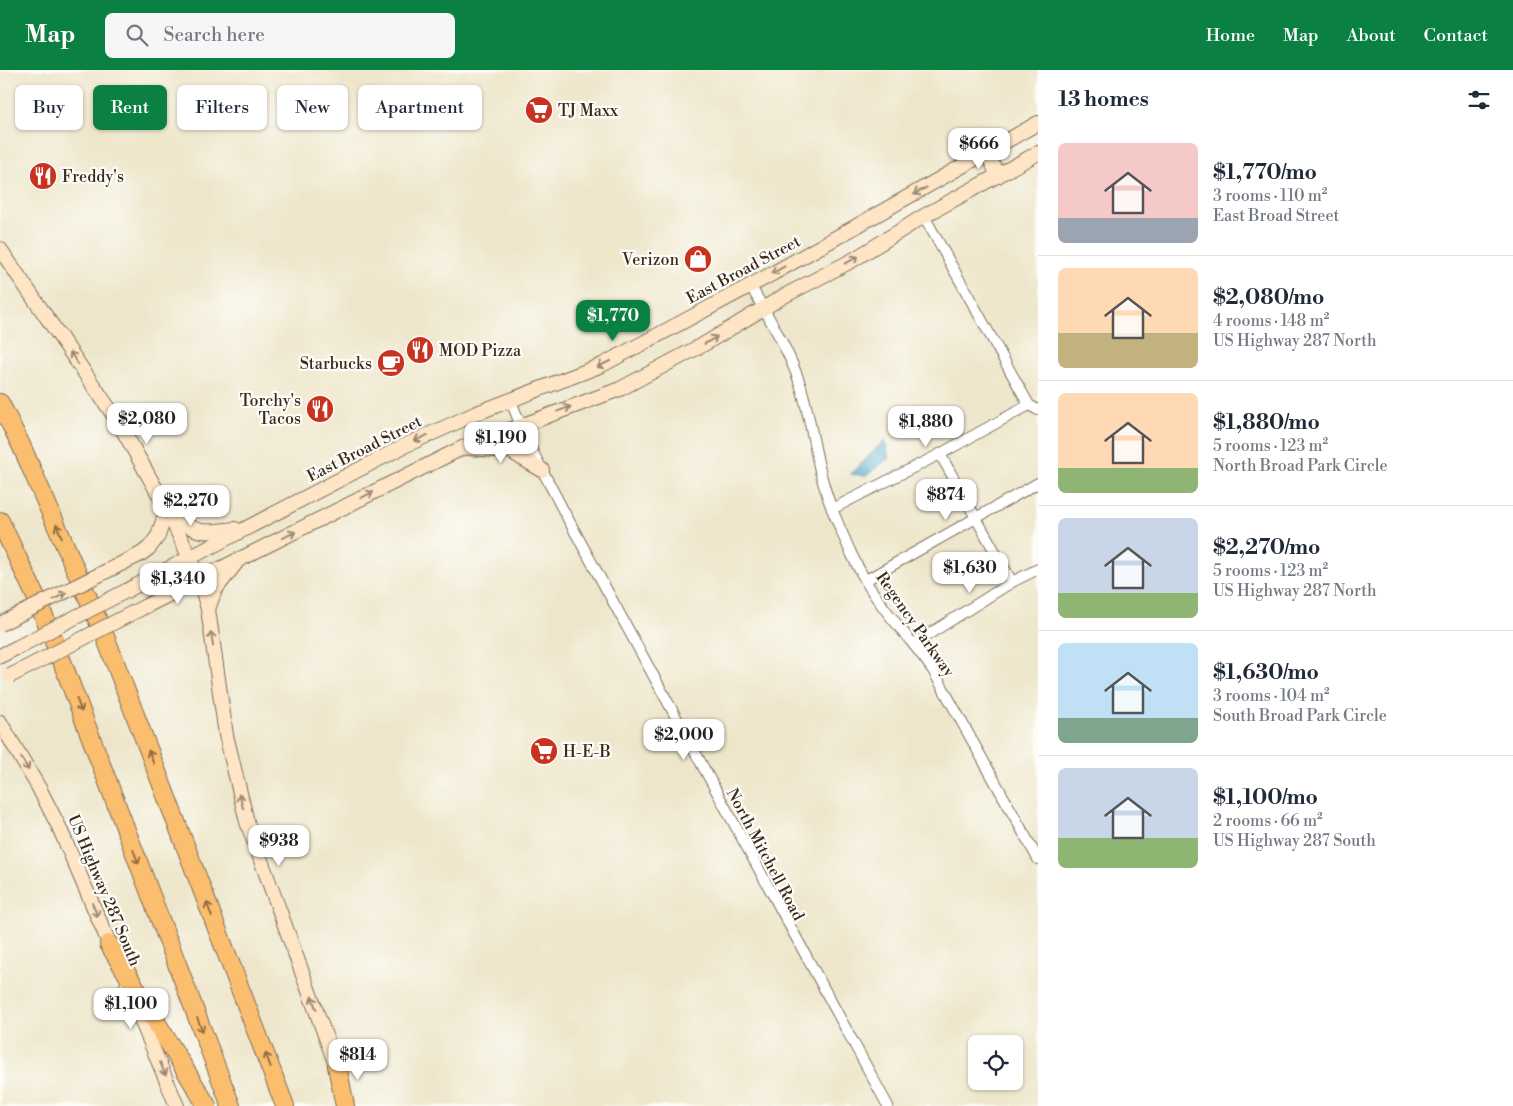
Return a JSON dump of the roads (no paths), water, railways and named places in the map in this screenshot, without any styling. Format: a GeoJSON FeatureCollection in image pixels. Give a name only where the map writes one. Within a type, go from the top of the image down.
{"type":"FeatureCollection","features":[{"type":"Feature","properties":{"kind":"highway"},"geometry":{"type":"LineString","coordinates":[[0,403],[25,453],[106,639],[285,1106]]}},
{"type":"Feature","properties":{"kind":"highway"},"geometry":{"type":"LineString","coordinates":[[0,521],[37,599],[61,659],[231,1106]]}},
{"type":"Feature","properties":{"kind":"highway"},"geometry":{"type":"LineString","coordinates":[[109,944],[207,1106]]}},
{"type":"Feature","properties":{"kind":"highway"},"geometry":{"type":"LineString","coordinates":[[336,1066],[345,1106]]}},
{"type":"Feature","properties":{"kind":"main road","name":"East Broad Street"},"geometry":{"type":"LineString","coordinates":[[0,656],[243,528],[406,445],[477,413],[602,365],[750,285],[1038,123]]}},
{"type":"Feature","properties":{"kind":"main road"},"geometry":{"type":"LineString","coordinates":[[987,152],[998,176]]}},
{"type":"Feature","properties":{"kind":"main road"},"geometry":{"type":"LineString","coordinates":[[5,679],[199,578],[464,448],[520,425],[620,389],[706,343],[763,308],[853,260],[924,216],[1038,153]]}},
{"type":"Feature","properties":{"kind":"main road"},"geometry":{"type":"LineString","coordinates":[[0,249],[118,424],[167,509],[188,558],[199,578],[208,609],[226,735],[247,822],[352,1106]]}},
{"type":"Feature","properties":{"kind":"main road"},"geometry":{"type":"LineString","coordinates":[[464,448],[510,451],[542,470]]}},
{"type":"Feature","properties":{"kind":"main road"},"geometry":{"type":"LineString","coordinates":[[167,509],[187,527],[197,531],[207,533],[243,528]]}},
{"type":"Feature","properties":{"kind":"main road"},"geometry":{"type":"LineString","coordinates":[[0,624],[141,554],[149,548],[158,536],[167,509]]}},
{"type":"Feature","properties":{"kind":"main road"},"geometry":{"type":"LineString","coordinates":[[208,609],[225,575],[240,559]]}},
{"type":"Feature","properties":{"kind":"main road","name":"US Highway 287 South"},"geometry":{"type":"LineString","coordinates":[[0,723],[40,788],[59,827],[177,1106]]}},
{"type":"Feature","properties":{"kind":"street"},"geometry":{"type":"LineString","coordinates":[[832,509],[1034,407],[924,216]]}},
{"type":"Feature","properties":{"kind":"street","name":"Regency Parkway"},"geometry":{"type":"LineString","coordinates":[[750,285],[800,385],[809,416],[821,477],[832,509],[866,580],[876,597],[915,643],[934,672],[1038,859]]}},
{"type":"Feature","properties":{"kind":"street","name":"North Mitchell Road"},"geometry":{"type":"LineString","coordinates":[[511,401],[520,425],[542,470],[888,1106]]}},
{"type":"Feature","properties":{"kind":"street"},"geometry":{"type":"LineString","coordinates":[[940,454],[1012,582]]}},
{"type":"Feature","properties":{"kind":"street"},"geometry":{"type":"LineString","coordinates":[[866,580],[1038,483]]}},
{"type":"Feature","properties":{"kind":"street"},"geometry":{"type":"LineString","coordinates":[[915,643],[1012,582],[1038,569]]}},
{"type":"Feature","properties":{"kind":"water"},"geometry":{"type":"Polygon","coordinates":[[[885,440],[889,458],[866,476],[850,474],[885,440]]]}},
{"type":"Feature","properties":{"kind":"place","name":"TJ Maxx"},"geometry":{"type":"Point","coordinates":[539,110]}},
{"type":"Feature","properties":{"kind":"place","name":"Freddy's"},"geometry":{"type":"Point","coordinates":[43,176]}},
{"type":"Feature","properties":{"kind":"place","name":"Verizon"},"geometry":{"type":"Point","coordinates":[698,259]}},
{"type":"Feature","properties":{"kind":"place","name":"MOD Pizza"},"geometry":{"type":"Point","coordinates":[420,350]}},
{"type":"Feature","properties":{"kind":"place","name":"Starbucks"},"geometry":{"type":"Point","coordinates":[391,363]}},
{"type":"Feature","properties":{"kind":"place","name":"Torchy's Tacos"},"geometry":{"type":"Point","coordinates":[320,409]}},
{"type":"Feature","properties":{"kind":"place","name":"H-E-B"},"geometry":{"type":"Point","coordinates":[544,751]}}]}
